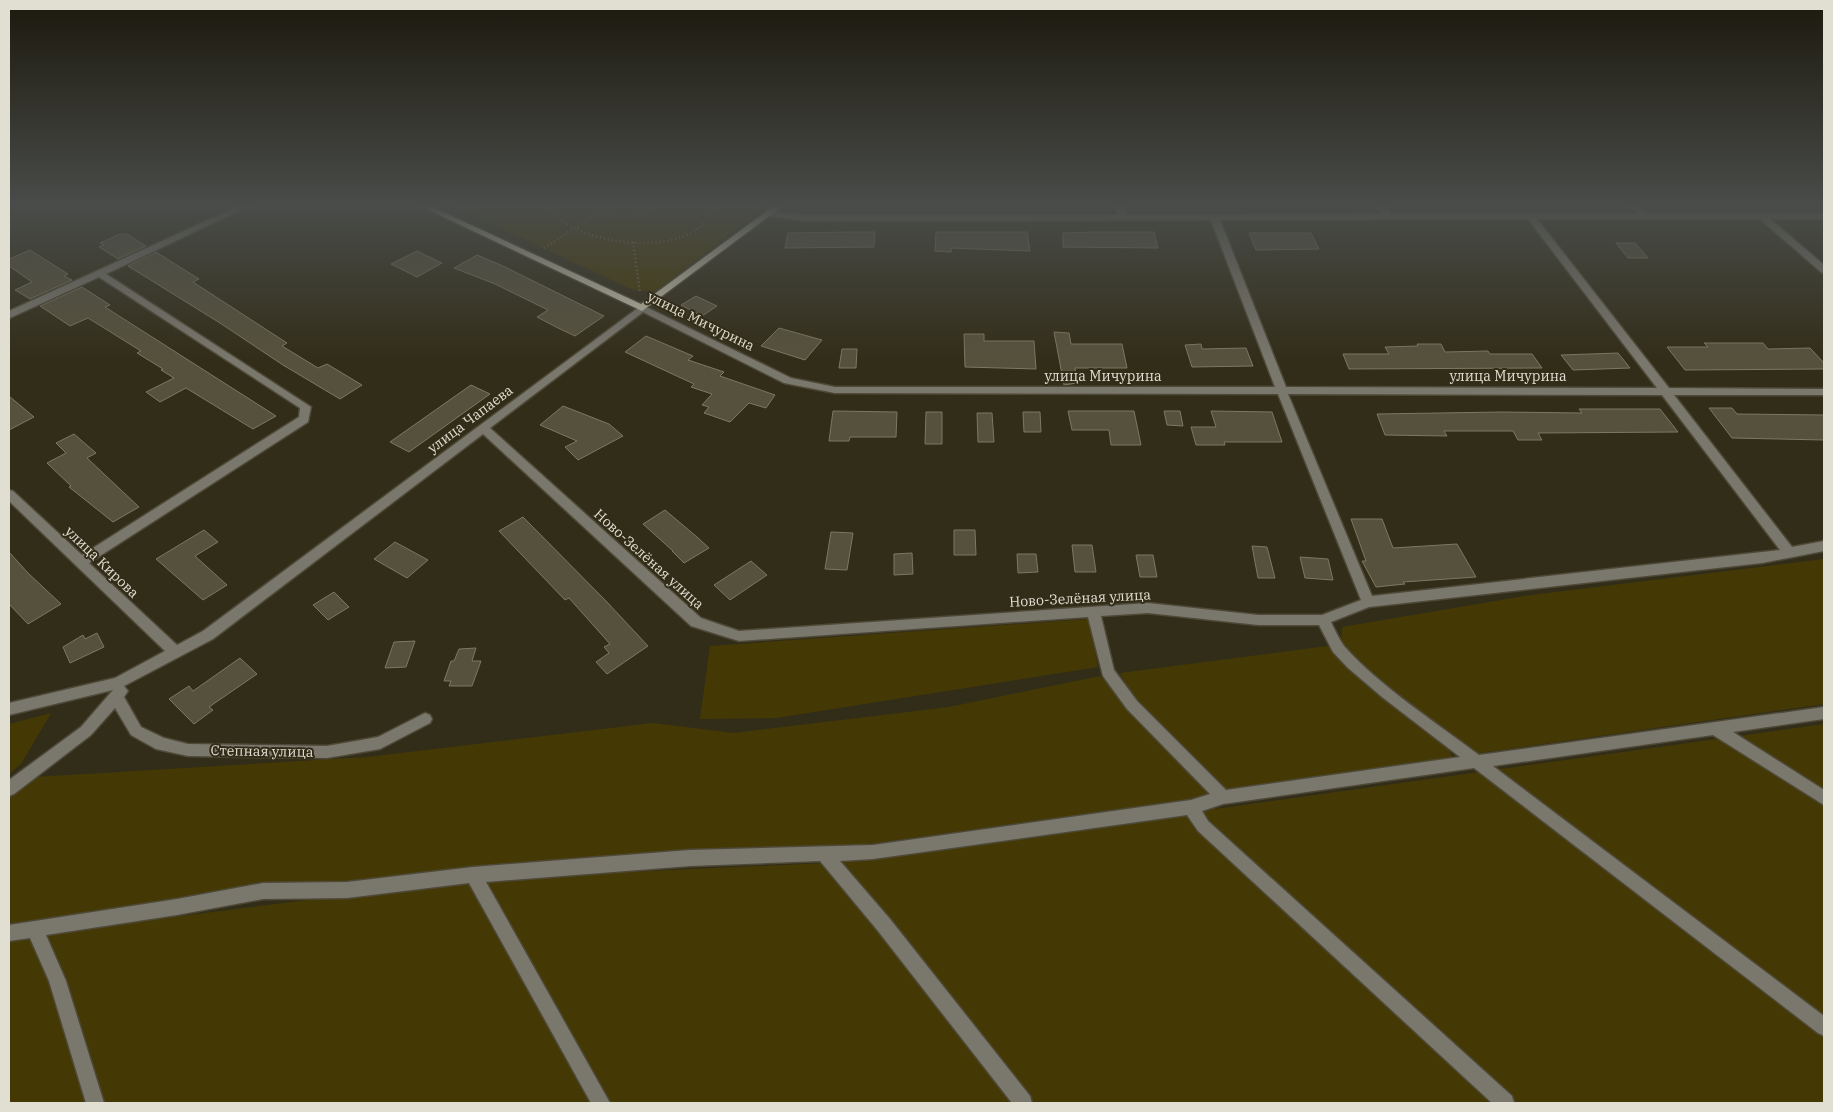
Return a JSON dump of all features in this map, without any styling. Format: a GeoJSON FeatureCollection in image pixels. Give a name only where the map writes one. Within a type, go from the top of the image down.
{"type":"FeatureCollection","features":[{"type":"Feature","properties":{"kind":"main road","name":"улица Мичурина"},"geometry":{"type":"LineString","coordinates":[[534,257],[642,308]]}},
{"type":"Feature","properties":{"kind":"main road","name":"улица Чапаева"},"geometry":{"type":"LineString","coordinates":[[642,308],[710,257]]}},
{"type":"Feature","properties":{"kind":"street"},"geometry":{"type":"LineString","coordinates":[[9,316],[136,257]]}},
{"type":"Feature","properties":{"kind":"street"},"geometry":{"type":"LineString","coordinates":[[1230,257],[1282,392],[1368,602]]}},
{"type":"Feature","properties":{"kind":"street"},"geometry":{"type":"LineString","coordinates":[[1563,257],[1789,552]]}},
{"type":"Feature","properties":{"kind":"street"},"geometry":{"type":"LineString","coordinates":[[1809,257],[1824,270]]}},
{"type":"Feature","properties":{"kind":"street"},"geometry":{"type":"LineString","coordinates":[[81,562],[304,419],[306,407],[99,274]]}},
{"type":"Feature","properties":{"kind":"street","name":"улица Мичурина"},"geometry":{"type":"LineString","coordinates":[[642,308],[788,381],[836,390],[1824,392]]}},
{"type":"Feature","properties":{"kind":"street","name":"улица Чапаева"},"geometry":{"type":"LineString","coordinates":[[133,677],[208,635],[642,308]]}},
{"type":"Feature","properties":{"kind":"street","name":"Ново-Зелёная улица"},"geometry":{"type":"LineString","coordinates":[[482,428],[696,622],[739,636],[1148,608],[1258,620],[1323,620],[1368,602],[1762,558],[1824,546]]}},
{"type":"Feature","properties":{"kind":"street","name":"улица Кирова"},"geometry":{"type":"LineString","coordinates":[[9,494],[175,652]]}},
{"type":"Feature","properties":{"kind":"street"},"geometry":{"type":"LineString","coordinates":[[1093,611],[1108,672],[1132,704],[1223,797]]}},
{"type":"Feature","properties":{"kind":"street"},"geometry":{"type":"LineString","coordinates":[[1323,620],[1338,648],[1352,663],[1387,693],[1824,1026]]}},
{"type":"Feature","properties":{"kind":"street"},"geometry":{"type":"LineString","coordinates":[[9,789],[86,731],[133,677]]}},
{"type":"Feature","properties":{"kind":"street"},"geometry":{"type":"LineString","coordinates":[[9,709],[118,683],[133,677]]}},
{"type":"Feature","properties":{"kind":"street","name":"Степная улица"},"geometry":{"type":"LineString","coordinates":[[116,696],[136,731],[161,744],[188,750],[327,752],[380,743],[425,719]]}},
{"type":"Feature","properties":{"kind":"street"},"geometry":{"type":"LineString","coordinates":[[9,932],[177,907],[263,891],[347,890],[473,875],[690,858],[873,852],[1192,808],[1223,797],[1473,760],[1824,713]]}},
{"type":"Feature","properties":{"kind":"street"},"geometry":{"type":"LineString","coordinates":[[1715,728],[1824,798]]}},
{"type":"Feature","properties":{"kind":"street"},"geometry":{"type":"LineString","coordinates":[[1192,808],[1203,826],[1505,1103]]}},
{"type":"Feature","properties":{"kind":"street"},"geometry":{"type":"LineString","coordinates":[[824,854],[884,925],[1023,1103]]}},
{"type":"Feature","properties":{"kind":"street"},"geometry":{"type":"LineString","coordinates":[[473,875],[601,1103]]}},
{"type":"Feature","properties":{"kind":"street"},"geometry":{"type":"LineString","coordinates":[[35,929],[57,981],[95,1103]]}},
{"type":"Feature","properties":{"kind":"path"},"geometry":{"type":"LineString","coordinates":[[635,257],[640,293]]}},
{"type":"Feature","properties":{"kind":"shaded area"},"geometry":{"type":"Polygon","coordinates":[[[563,257],[700,257],[656,291],[633,290],[563,257]]]}},
{"type":"Feature","properties":{"kind":"shaded area"},"geometry":{"type":"Polygon","coordinates":[[[1824,559],[1824,704],[1473,754],[1385,688],[1341,645],[1342,627],[1531,595],[1824,559]]]}},
{"type":"Feature","properties":{"kind":"shaded area"},"geometry":{"type":"Polygon","coordinates":[[[1089,619],[1098,667],[776,718],[700,719],[710,646],[1089,619]]]}},
{"type":"Feature","properties":{"kind":"shaded area"},"geometry":{"type":"Polygon","coordinates":[[[1328,646],[1356,674],[1447,747],[1453,758],[1226,793],[1134,699],[1120,673],[1328,646]]]}},
{"type":"Feature","properties":{"kind":"shaded area"},"geometry":{"type":"Polygon","coordinates":[[[1100,676],[1215,796],[869,844],[634,857],[357,881],[266,886],[9,929],[9,795],[35,777],[367,757],[653,723],[734,733],[949,707],[1100,676]]]}},
{"type":"Feature","properties":{"kind":"shaded area"},"geometry":{"type":"Polygon","coordinates":[[[51,713],[21,764],[9,774],[9,724],[51,713]]]}},
{"type":"Feature","properties":{"kind":"shaded area"},"geometry":{"type":"Polygon","coordinates":[[[1824,724],[1824,1103],[9,1103],[9,938],[473,879],[826,863],[1824,724]]]}},
{"type":"Feature","properties":{"kind":"building"},"geometry":{"type":"Polygon","coordinates":[[[14,257],[41,257],[68,274],[64,276],[72,280],[30,299],[15,290],[32,282],[9,266],[9,259],[14,257]]]}},
{"type":"Feature","properties":{"kind":"building"},"geometry":{"type":"Polygon","coordinates":[[[146,257],[164,257],[199,279],[193,282],[287,343],[282,346],[318,368],[327,364],[362,385],[340,399],[128,266],[146,257]]]}},
{"type":"Feature","properties":{"kind":"building"},"geometry":{"type":"Polygon","coordinates":[[[405,257],[429,257],[442,263],[417,277],[391,264],[405,257]]]}},
{"type":"Feature","properties":{"kind":"building"},"geometry":{"type":"Polygon","coordinates":[[[474,257],[481,257],[604,316],[575,336],[537,317],[548,310],[495,284],[454,268],[474,257]]]}},
{"type":"Feature","properties":{"kind":"building"},"geometry":{"type":"Polygon","coordinates":[[[1627,257],[1648,258],[1628,258],[1627,257]]]}},
{"type":"Feature","properties":{"kind":"building"},"geometry":{"type":"Polygon","coordinates":[[[82,287],[110,305],[105,307],[276,416],[253,429],[186,388],[160,402],[146,392],[174,378],[137,353],[141,351],[88,318],[70,326],[40,306],[82,287]]]}},
{"type":"Feature","properties":{"kind":"building"},"geometry":{"type":"Polygon","coordinates":[[[696,296],[717,306],[702,316],[681,305],[696,296]]]}},
{"type":"Feature","properties":{"kind":"building"},"geometry":{"type":"Polygon","coordinates":[[[779,328],[822,340],[805,360],[761,346],[779,328]]]}},
{"type":"Feature","properties":{"kind":"building"},"geometry":{"type":"Polygon","coordinates":[[[1054,332],[1069,333],[1071,344],[1122,344],[1127,368],[1075,368],[1077,383],[1064,385],[1054,332]]]}},
{"type":"Feature","properties":{"kind":"building"},"geometry":{"type":"Polygon","coordinates":[[[964,334],[984,334],[984,341],[1034,341],[1036,369],[965,367],[964,334]]]}},
{"type":"Feature","properties":{"kind":"building"},"geometry":{"type":"Polygon","coordinates":[[[646,336],[693,356],[688,360],[724,372],[720,376],[775,395],[766,408],[749,403],[730,422],[704,413],[709,407],[702,405],[712,394],[691,387],[694,384],[625,352],[646,336]]]}},
{"type":"Feature","properties":{"kind":"building"},"geometry":{"type":"Polygon","coordinates":[[[1704,343],[1763,343],[1768,349],[1810,348],[1824,363],[1824,369],[1685,370],[1667,347],[1708,347],[1704,343]]]}},
{"type":"Feature","properties":{"kind":"building"},"geometry":{"type":"Polygon","coordinates":[[[1201,344],[1202,349],[1246,348],[1253,366],[1192,367],[1185,345],[1201,344]]]}},
{"type":"Feature","properties":{"kind":"building"},"geometry":{"type":"Polygon","coordinates":[[[1417,344],[1441,344],[1445,352],[1488,351],[1490,354],[1532,354],[1542,368],[1349,369],[1343,354],[1389,354],[1385,347],[1418,346],[1417,344]]]}},
{"type":"Feature","properties":{"kind":"building"},"geometry":{"type":"Polygon","coordinates":[[[842,349],[857,349],[856,368],[839,368],[842,349]]]}},
{"type":"Feature","properties":{"kind":"building"},"geometry":{"type":"Polygon","coordinates":[[[1618,353],[1630,368],[1573,370],[1561,355],[1618,353]]]}},
{"type":"Feature","properties":{"kind":"building"},"geometry":{"type":"Polygon","coordinates":[[[471,385],[490,394],[409,452],[390,442],[471,385]]]}},
{"type":"Feature","properties":{"kind":"building"},"geometry":{"type":"Polygon","coordinates":[[[9,396],[34,417],[9,430],[9,396]]]}},
{"type":"Feature","properties":{"kind":"building"},"geometry":{"type":"Polygon","coordinates":[[[563,406],[609,424],[623,436],[578,460],[565,447],[577,441],[540,425],[563,406]]]}},
{"type":"Feature","properties":{"kind":"building"},"geometry":{"type":"Polygon","coordinates":[[[1709,408],[1732,408],[1737,414],[1824,415],[1824,440],[1732,438],[1709,408]]]}},
{"type":"Feature","properties":{"kind":"building"},"geometry":{"type":"Polygon","coordinates":[[[1579,409],[1660,409],[1678,432],[1538,433],[1542,440],[1518,440],[1513,431],[1444,431],[1447,436],[1385,435],[1377,414],[1582,413],[1579,409]]]}},
{"type":"Feature","properties":{"kind":"building"},"geometry":{"type":"Polygon","coordinates":[[[833,411],[897,412],[896,437],[850,437],[849,441],[829,441],[833,411]]]}},
{"type":"Feature","properties":{"kind":"building"},"geometry":{"type":"Polygon","coordinates":[[[1068,411],[1134,411],[1141,445],[1111,445],[1109,430],[1072,430],[1068,411]]]}},
{"type":"Feature","properties":{"kind":"building"},"geometry":{"type":"Polygon","coordinates":[[[1164,411],[1180,411],[1183,426],[1167,425],[1164,411]]]}},
{"type":"Feature","properties":{"kind":"building"},"geometry":{"type":"Polygon","coordinates":[[[1211,411],[1272,412],[1282,442],[1224,442],[1225,445],[1196,445],[1191,427],[1216,427],[1211,411]]]}},
{"type":"Feature","properties":{"kind":"building"},"geometry":{"type":"Polygon","coordinates":[[[926,412],[942,412],[942,444],[925,444],[926,412]]]}},
{"type":"Feature","properties":{"kind":"building"},"geometry":{"type":"Polygon","coordinates":[[[1023,412],[1040,412],[1041,432],[1024,432],[1023,412]]]}},
{"type":"Feature","properties":{"kind":"building"},"geometry":{"type":"Polygon","coordinates":[[[977,413],[992,413],[994,442],[978,442],[977,413]]]}},
{"type":"Feature","properties":{"kind":"building"},"geometry":{"type":"Polygon","coordinates":[[[74,434],[96,453],[87,458],[139,507],[113,522],[69,487],[71,486],[47,463],[66,453],[56,443],[74,434]]]}},
{"type":"Feature","properties":{"kind":"building"},"geometry":{"type":"Polygon","coordinates":[[[665,510],[709,548],[684,563],[643,524],[665,510]]]}},
{"type":"Feature","properties":{"kind":"building"},"geometry":{"type":"Polygon","coordinates":[[[523,517],[648,646],[607,674],[596,662],[609,653],[604,647],[610,644],[569,598],[565,600],[499,531],[523,517]]]}},
{"type":"Feature","properties":{"kind":"building"},"geometry":{"type":"Polygon","coordinates":[[[1351,519],[1382,519],[1393,548],[1457,544],[1476,577],[1403,582],[1405,584],[1376,587],[1362,561],[1366,561],[1351,519]]]}},
{"type":"Feature","properties":{"kind":"building"},"geometry":{"type":"Polygon","coordinates":[[[204,530],[218,542],[195,556],[227,585],[203,600],[156,559],[204,530]]]}},
{"type":"Feature","properties":{"kind":"building"},"geometry":{"type":"Polygon","coordinates":[[[954,530],[975,530],[976,555],[954,555],[954,530]]]}},
{"type":"Feature","properties":{"kind":"building"},"geometry":{"type":"Polygon","coordinates":[[[831,532],[853,533],[847,570],[825,569],[831,532]]]}},
{"type":"Feature","properties":{"kind":"building"},"geometry":{"type":"Polygon","coordinates":[[[395,542],[428,560],[407,578],[374,559],[395,542]]]}},
{"type":"Feature","properties":{"kind":"building"},"geometry":{"type":"Polygon","coordinates":[[[1072,545],[1092,545],[1096,572],[1075,572],[1072,545]]]}},
{"type":"Feature","properties":{"kind":"building"},"geometry":{"type":"Polygon","coordinates":[[[1252,546],[1267,547],[1275,578],[1258,578],[1252,546]]]}},
{"type":"Feature","properties":{"kind":"building"},"geometry":{"type":"Polygon","coordinates":[[[9,552],[61,604],[28,624],[9,604],[9,552]]]}},
{"type":"Feature","properties":{"kind":"building"},"geometry":{"type":"Polygon","coordinates":[[[912,553],[913,574],[894,575],[894,554],[912,553]]]}},
{"type":"Feature","properties":{"kind":"building"},"geometry":{"type":"Polygon","coordinates":[[[1017,554],[1036,554],[1038,572],[1018,573],[1017,554]]]}},
{"type":"Feature","properties":{"kind":"building"},"geometry":{"type":"Polygon","coordinates":[[[1136,555],[1153,555],[1157,577],[1140,577],[1136,555]]]}},
{"type":"Feature","properties":{"kind":"building"},"geometry":{"type":"Polygon","coordinates":[[[1300,557],[1328,559],[1333,580],[1305,578],[1300,557]]]}},
{"type":"Feature","properties":{"kind":"building"},"geometry":{"type":"Polygon","coordinates":[[[751,561],[767,575],[730,600],[714,585],[751,561]]]}},
{"type":"Feature","properties":{"kind":"building"},"geometry":{"type":"Polygon","coordinates":[[[334,592],[349,607],[328,620],[313,605],[334,592]]]}},
{"type":"Feature","properties":{"kind":"building"},"geometry":{"type":"Polygon","coordinates":[[[97,633],[104,647],[70,663],[63,647],[83,635],[85,639],[97,633]]]}},
{"type":"Feature","properties":{"kind":"building"},"geometry":{"type":"Polygon","coordinates":[[[415,641],[406,667],[385,668],[394,642],[415,641]]]}},
{"type":"Feature","properties":{"kind":"building"},"geometry":{"type":"Polygon","coordinates":[[[476,648],[472,661],[481,661],[472,686],[449,686],[451,681],[444,681],[451,661],[454,661],[459,649],[476,648]]]}},
{"type":"Feature","properties":{"kind":"building"},"geometry":{"type":"Polygon","coordinates":[[[240,658],[257,674],[209,707],[213,710],[194,724],[169,699],[189,686],[193,691],[240,658]]]}}]}
